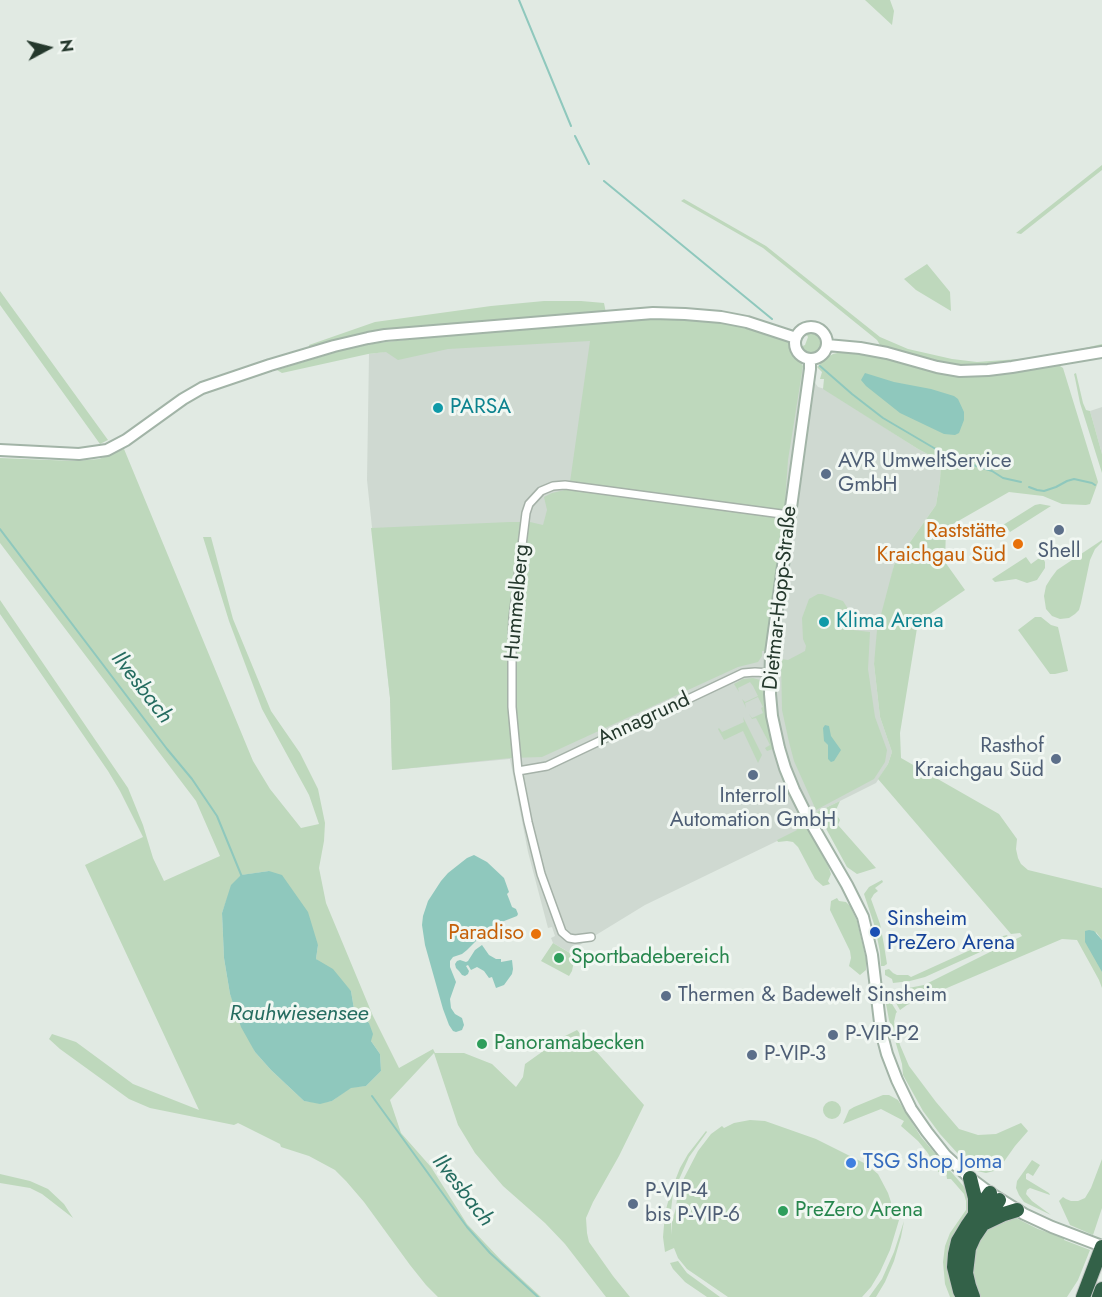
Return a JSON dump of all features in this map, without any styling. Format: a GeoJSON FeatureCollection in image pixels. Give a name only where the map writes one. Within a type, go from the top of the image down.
{"type":"FeatureCollection","features":[{"type":"Feature","properties":{"kind":"highway"},"geometry":{"type":"LineString","coordinates":[[970,1178],[978,1219],[969,1248],[966,1273],[973,1297]]}},
{"type":"Feature","properties":{"kind":"highway"},"geometry":{"type":"LineString","coordinates":[[963,1297],[954,1268],[958,1242],[994,1196]]}},
{"type":"Feature","properties":{"kind":"highway"},"geometry":{"type":"LineString","coordinates":[[978,1219],[1017,1210]]}},
{"type":"Feature","properties":{"kind":"highway"},"geometry":{"type":"LineString","coordinates":[[1083,1297],[1102,1246]]}},
{"type":"Feature","properties":{"kind":"highway"},"geometry":{"type":"LineString","coordinates":[[1074,1297],[1090,1281]]}},
{"type":"Feature","properties":{"kind":"highway"},"geometry":{"type":"LineString","coordinates":[[1099,1297],[1102,1289]]}},
{"type":"Feature","properties":{"kind":"main road"},"geometry":{"type":"LineString","coordinates":[[0,450],[79,454],[107,450],[126,440],[202,388],[334,346],[385,335],[653,313],[721,317],[747,322],[796,338]]}},
{"type":"Feature","properties":{"kind":"main road"},"geometry":{"type":"LineString","coordinates":[[815,327],[824,334],[827,345],[821,356],[810,359],[798,352],[795,344],[796,338],[803,329],[815,327]]}},
{"type":"Feature","properties":{"kind":"main road"},"geometry":{"type":"LineString","coordinates":[[827,345],[887,353],[960,371],[1012,367],[1102,352]]}},
{"type":"Feature","properties":{"kind":"main road","name":"Dietmar-Hopp-Straße"},"geometry":{"type":"LineString","coordinates":[[810,359],[771,653],[772,716],[785,768],[807,816],[857,905],[867,930],[881,1031],[887,1054],[911,1109],[946,1156],[994,1196],[1052,1227],[1102,1246]]}},
{"type":"Feature","properties":{"kind":"street","name":"Hummelberg"},"geometry":{"type":"LineString","coordinates":[[591,937],[569,938],[562,932],[541,874],[528,822],[519,771],[512,707],[513,618],[529,504],[537,494],[553,486],[566,485],[789,515]]}},
{"type":"Feature","properties":{"kind":"street","name":"Annagrund"},"geometry":{"type":"LineString","coordinates":[[519,771],[547,766],[743,673],[770,673]]}},
{"type":"Feature","properties":{"kind":"shaded area"},"geometry":{"type":"Polygon","coordinates":[[[592,324],[759,354],[803,366],[818,387],[825,389],[918,449],[941,461],[936,505],[894,565],[874,664],[880,717],[892,752],[888,764],[876,783],[817,812],[804,828],[645,905],[578,946],[574,955],[553,943],[551,938],[555,936],[552,927],[548,928],[528,852],[510,759],[392,770],[390,698],[367,480],[369,354],[592,324]]]}},
{"type":"Feature","properties":{"kind":"shaded area"},"geometry":{"type":"Polygon","coordinates":[[[1102,407],[1102,454],[1090,411],[1102,407]]]}},
{"type":"Feature","properties":{"kind":"green space"},"geometry":{"type":"Polygon","coordinates":[[[865,0],[890,0],[894,11],[892,25],[865,0]]]}},
{"type":"Feature","properties":{"kind":"green space"},"geometry":{"type":"Polygon","coordinates":[[[1102,165],[1102,170],[1021,234],[1016,233],[1102,165]]]}},
{"type":"Feature","properties":{"kind":"green space"},"geometry":{"type":"Polygon","coordinates":[[[684,199],[766,246],[880,337],[908,349],[977,362],[1059,354],[1102,344],[1102,349],[1011,365],[950,367],[883,350],[877,340],[763,248],[681,201],[684,199]]]}},
{"type":"Feature","properties":{"kind":"green space"},"geometry":{"type":"Polygon","coordinates":[[[927,264],[950,292],[951,311],[916,290],[904,279],[927,264]]]}},
{"type":"Feature","properties":{"kind":"green space"},"geometry":{"type":"Polygon","coordinates":[[[0,291],[108,440],[100,444],[0,305],[0,291]]]}},
{"type":"Feature","properties":{"kind":"green space"},"geometry":{"type":"Polygon","coordinates":[[[544,301],[604,303],[606,313],[515,319],[378,333],[310,350],[309,345],[375,322],[544,301]]]}},
{"type":"Feature","properties":{"kind":"green space"},"geometry":{"type":"Polygon","coordinates":[[[678,317],[717,320],[759,330],[788,341],[803,366],[788,460],[783,531],[767,651],[762,651],[758,662],[738,667],[542,757],[392,770],[390,698],[371,528],[510,522],[530,522],[543,525],[547,510],[544,497],[569,489],[590,341],[448,349],[398,360],[386,352],[282,373],[277,370],[346,349],[377,343],[563,323],[678,317]]]}},
{"type":"Feature","properties":{"kind":"green space"},"geometry":{"type":"Polygon","coordinates":[[[814,330],[821,335],[824,344],[820,352],[809,355],[800,347],[805,345],[808,337],[805,332],[814,330]]]}},
{"type":"Feature","properties":{"kind":"green space"},"geometry":{"type":"Polygon","coordinates":[[[841,352],[869,353],[940,371],[1057,364],[1063,368],[1098,482],[1090,504],[1062,504],[1043,496],[1009,492],[946,528],[945,562],[965,590],[918,622],[900,733],[901,758],[999,814],[1017,839],[1018,858],[1028,870],[1102,888],[1102,940],[1096,932],[1102,988],[1077,940],[1062,939],[900,1010],[892,996],[893,991],[924,985],[1022,936],[1020,933],[1011,934],[878,779],[888,764],[892,752],[880,717],[874,664],[877,630],[894,565],[936,505],[941,461],[823,389],[824,379],[820,379],[822,372],[817,367],[826,358],[841,352]]]}},
{"type":"Feature","properties":{"kind":"green space"},"geometry":{"type":"Polygon","coordinates":[[[1076,373],[1083,403],[1086,410],[1090,411],[1102,454],[1102,473],[1080,403],[1074,374],[1076,373]]]}},
{"type":"Feature","properties":{"kind":"green space"},"geometry":{"type":"Polygon","coordinates":[[[124,449],[253,761],[270,789],[301,828],[319,824],[309,795],[262,709],[229,621],[203,537],[211,537],[233,619],[271,711],[300,753],[318,789],[325,823],[319,868],[326,903],[373,1016],[399,1068],[433,1049],[435,1053],[464,1053],[492,1064],[516,1087],[523,1077],[525,1064],[563,1037],[577,1030],[644,1105],[586,1218],[589,1242],[630,1297],[606,1297],[565,1244],[503,1186],[475,1153],[458,1125],[434,1053],[390,1100],[401,1133],[431,1167],[467,1224],[541,1297],[438,1297],[410,1265],[364,1202],[335,1170],[309,1156],[281,1147],[280,1144],[238,1123],[234,1125],[150,1108],[129,1099],[49,1039],[52,1034],[76,1042],[133,1084],[199,1110],[85,865],[143,837],[108,771],[0,614],[0,600],[128,788],[153,858],[164,881],[220,856],[196,801],[0,543],[0,458],[75,461],[99,459],[124,449]],[[269,871],[242,875],[232,885],[222,913],[224,958],[230,994],[255,1052],[304,1101],[320,1103],[332,1101],[351,1087],[366,1086],[381,1071],[380,1054],[371,1041],[369,1023],[354,1009],[351,991],[316,959],[318,945],[269,871]]]}},
{"type":"Feature","properties":{"kind":"green space"},"geometry":{"type":"Polygon","coordinates":[[[1040,504],[1051,506],[1010,532],[1007,528],[998,534],[995,533],[995,530],[1040,504]]]}},
{"type":"Feature","properties":{"kind":"green space"},"geometry":{"type":"Polygon","coordinates":[[[1102,540],[1090,560],[1079,610],[1069,618],[1060,619],[1052,616],[1046,609],[1044,596],[1051,578],[1057,570],[1102,540]]]}},
{"type":"Feature","properties":{"kind":"green space"},"geometry":{"type":"Polygon","coordinates":[[[1042,556],[1045,568],[1037,580],[1027,583],[1016,579],[995,582],[992,579],[1026,557],[1031,564],[1042,556]]]}},
{"type":"Feature","properties":{"kind":"green space"},"geometry":{"type":"Polygon","coordinates":[[[818,594],[843,601],[848,609],[845,629],[870,632],[868,669],[875,717],[887,750],[885,762],[874,779],[816,810],[794,761],[789,742],[782,710],[781,659],[788,660],[805,651],[802,618],[809,599],[818,594]]]}},
{"type":"Feature","properties":{"kind":"green space"},"geometry":{"type":"Polygon","coordinates":[[[1035,617],[1041,617],[1051,625],[1058,627],[1068,671],[1050,674],[1018,630],[1035,617]]]}},
{"type":"Feature","properties":{"kind":"green space"},"geometry":{"type":"Polygon","coordinates":[[[743,679],[760,680],[763,688],[773,749],[767,751],[765,748],[770,745],[756,718],[752,719],[749,714],[752,718],[763,713],[761,708],[763,707],[758,697],[745,703],[746,708],[742,699],[745,702],[758,696],[750,682],[738,688],[739,692],[734,684],[743,679]]]}},
{"type":"Feature","properties":{"kind":"green space"},"geometry":{"type":"Polygon","coordinates":[[[743,717],[762,755],[758,763],[743,731],[724,740],[718,729],[722,732],[744,722],[743,717]]]}},
{"type":"Feature","properties":{"kind":"green space"},"geometry":{"type":"Polygon","coordinates":[[[840,801],[836,810],[840,820],[838,825],[876,868],[857,874],[847,867],[817,812],[840,801]]]}},
{"type":"Feature","properties":{"kind":"green space"},"geometry":{"type":"Polygon","coordinates":[[[795,825],[805,826],[809,830],[829,868],[831,874],[828,881],[830,884],[823,886],[815,879],[793,842],[778,842],[777,840],[797,830],[795,825]]]}},
{"type":"Feature","properties":{"kind":"green space"},"geometry":{"type":"Polygon","coordinates":[[[882,880],[883,882],[875,888],[878,891],[871,899],[880,924],[887,964],[884,966],[881,966],[875,927],[864,894],[869,887],[882,880]]]}},
{"type":"Feature","properties":{"kind":"green space"},"geometry":{"type":"Polygon","coordinates":[[[837,898],[850,906],[857,921],[866,959],[866,970],[860,975],[849,966],[850,951],[830,910],[831,901],[837,898]]]}},
{"type":"Feature","properties":{"kind":"green space"},"geometry":{"type":"Polygon","coordinates":[[[1007,935],[1009,939],[925,977],[893,983],[892,979],[885,975],[885,970],[889,969],[897,975],[911,977],[1007,935]]]}},
{"type":"Feature","properties":{"kind":"green space","name":"Sportbadebereich"},"geometry":{"type":"Polygon","coordinates":[[[553,943],[575,956],[569,976],[541,961],[553,943]]]}},
{"type":"Feature","properties":{"kind":"green space"},"geometry":{"type":"Polygon","coordinates":[[[889,999],[897,1012],[894,1022],[909,1066],[959,1129],[978,1135],[996,1134],[1021,1123],[1028,1131],[998,1170],[986,1173],[969,1166],[923,1111],[903,1075],[886,1004],[889,999]]]}},
{"type":"Feature","properties":{"kind":"green space"},"geometry":{"type":"Polygon","coordinates":[[[883,1095],[889,1095],[898,1100],[921,1137],[966,1189],[970,1201],[958,1297],[950,1297],[945,1284],[943,1262],[945,1246],[950,1233],[966,1210],[964,1194],[951,1179],[947,1179],[946,1172],[938,1172],[927,1152],[901,1126],[904,1121],[881,1109],[843,1124],[849,1110],[883,1095]]]}},
{"type":"Feature","properties":{"kind":"green space"},"geometry":{"type":"Polygon","coordinates":[[[832,1101],[838,1104],[841,1110],[838,1116],[832,1119],[826,1116],[823,1110],[826,1104],[832,1101]]]}},
{"type":"Feature","properties":{"kind":"green space","name":"PreZero Arena"},"geometry":{"type":"Polygon","coordinates":[[[750,1120],[765,1121],[816,1139],[866,1164],[878,1174],[891,1202],[892,1219],[899,1220],[890,1250],[880,1272],[862,1297],[728,1297],[687,1269],[678,1258],[674,1248],[665,1252],[663,1237],[665,1213],[671,1191],[688,1154],[706,1131],[689,1157],[673,1193],[671,1235],[677,1198],[698,1151],[711,1134],[722,1126],[724,1128],[734,1123],[750,1120]]]}},
{"type":"Feature","properties":{"kind":"green space"},"geometry":{"type":"Polygon","coordinates":[[[1102,1159],[1102,1208],[1093,1235],[1070,1225],[1059,1201],[1063,1197],[1071,1201],[1085,1198],[1102,1159]]]}},
{"type":"Feature","properties":{"kind":"green space"},"geometry":{"type":"Polygon","coordinates":[[[1032,1160],[1040,1165],[1033,1176],[1026,1174],[1026,1179],[1050,1195],[1030,1188],[1026,1194],[1051,1215],[1024,1202],[1016,1188],[1017,1181],[1032,1160]]]}},
{"type":"Feature","properties":{"kind":"green space"},"geometry":{"type":"Polygon","coordinates":[[[0,1174],[30,1181],[48,1189],[64,1204],[73,1218],[42,1194],[30,1188],[0,1183],[0,1174]]]}},
{"type":"Feature","properties":{"kind":"green space"},"geometry":{"type":"Polygon","coordinates":[[[1012,1216],[1090,1250],[1078,1280],[1067,1297],[978,1297],[974,1289],[973,1270],[979,1241],[989,1226],[1012,1216]]]}},
{"type":"Feature","properties":{"kind":"green space"},"geometry":{"type":"Polygon","coordinates":[[[904,1221],[894,1261],[885,1282],[876,1297],[869,1297],[882,1279],[904,1221]]]}},
{"type":"Feature","properties":{"kind":"green space"},"geometry":{"type":"Polygon","coordinates":[[[678,1261],[687,1273],[720,1297],[707,1297],[685,1282],[670,1263],[678,1261]]]}},
{"type":"Feature","properties":{"kind":"water"},"geometry":{"type":"Polygon","coordinates":[[[865,373],[954,396],[958,399],[964,412],[964,420],[959,433],[944,434],[900,413],[866,386],[861,380],[865,373]]]}},
{"type":"Feature","properties":{"kind":"water"},"geometry":{"type":"Polygon","coordinates":[[[825,725],[829,726],[831,736],[841,750],[831,762],[828,759],[828,745],[824,741],[823,728],[825,725]]]}},
{"type":"Feature","properties":{"kind":"water"},"geometry":{"type":"Polygon","coordinates":[[[474,855],[487,862],[504,878],[512,907],[518,914],[485,932],[467,950],[450,961],[456,982],[450,999],[451,1008],[462,1018],[464,1025],[462,1030],[456,1032],[449,1025],[443,1009],[425,945],[422,925],[428,901],[441,881],[467,858],[474,855]]]}},
{"type":"Feature","properties":{"kind":"water","name":"Rauhwiesensee"},"geometry":{"type":"Polygon","coordinates":[[[269,871],[282,875],[308,912],[318,945],[316,959],[333,969],[351,991],[354,1009],[369,1023],[373,1034],[371,1041],[380,1054],[381,1071],[366,1086],[351,1088],[332,1101],[320,1104],[304,1101],[255,1052],[241,1027],[230,994],[224,958],[222,913],[231,885],[241,875],[269,871]]]}},
{"type":"Feature","properties":{"kind":"water"},"geometry":{"type":"Polygon","coordinates":[[[1085,931],[1094,931],[1102,940],[1102,972],[1085,942],[1085,931]]]}},
{"type":"Feature","properties":{"kind":"water"},"geometry":{"type":"Polygon","coordinates":[[[482,945],[489,955],[501,959],[501,962],[512,960],[512,974],[504,985],[496,988],[492,977],[489,978],[477,967],[471,970],[468,965],[466,966],[469,971],[465,976],[456,968],[457,961],[468,961],[475,950],[482,945]]]}},
{"type":"Feature","properties":{"kind":"waterway"},"geometry":{"type":"LineString","coordinates":[[519,0],[571,126]]}},
{"type":"Feature","properties":{"kind":"waterway"},"geometry":{"type":"LineString","coordinates":[[575,136],[589,164]]}},
{"type":"Feature","properties":{"kind":"waterway"},"geometry":{"type":"LineString","coordinates":[[604,181],[772,319]]}},
{"type":"Feature","properties":{"kind":"waterway"},"geometry":{"type":"LineString","coordinates":[[820,366],[883,418],[951,458],[992,471],[1003,478],[1021,482]]}},
{"type":"Feature","properties":{"kind":"waterway"},"geometry":{"type":"LineString","coordinates":[[1029,487],[1044,491],[1074,479],[1095,485]]}},
{"type":"Feature","properties":{"kind":"waterway","name":"Ilvesbach"},"geometry":{"type":"LineString","coordinates":[[0,529],[192,779],[217,816],[242,877]]}},
{"type":"Feature","properties":{"kind":"waterway","name":"Ilvesbach"},"geometry":{"type":"LineString","coordinates":[[372,1096],[467,1227],[490,1253],[538,1297]]}},
{"type":"Feature","properties":{"kind":"place","name":"PARSA"},"geometry":{"type":"Point","coordinates":[438,408]}},
{"type":"Feature","properties":{"kind":"place","name":"AVR UmweltService GmbH"},"geometry":{"type":"Point","coordinates":[826,474]}},
{"type":"Feature","properties":{"kind":"place","name":"Shell"},"geometry":{"type":"Point","coordinates":[1059,530]}},
{"type":"Feature","properties":{"kind":"place","name":"Raststätte Kraichgau Süd"},"geometry":{"type":"Point","coordinates":[1018,544]}},
{"type":"Feature","properties":{"kind":"place","name":"Klima Arena"},"geometry":{"type":"Point","coordinates":[824,622]}},
{"type":"Feature","properties":{"kind":"place","name":"Rasthof Kraichgau Süd"},"geometry":{"type":"Point","coordinates":[1056,759]}},
{"type":"Feature","properties":{"kind":"place","name":"Interroll Automation GmbH"},"geometry":{"type":"Point","coordinates":[753,775]}},
{"type":"Feature","properties":{"kind":"place","name":"Sinsheim PreZero Arena"},"geometry":{"type":"Point","coordinates":[875,932]}},
{"type":"Feature","properties":{"kind":"place","name":"Paradiso"},"geometry":{"type":"Point","coordinates":[536,934]}},
{"type":"Feature","properties":{"kind":"place","name":"Sportbadebereich"},"geometry":{"type":"Point","coordinates":[559,958]}},
{"type":"Feature","properties":{"kind":"place","name":"Thermen & Badewelt Sinsheim"},"geometry":{"type":"Point","coordinates":[666,996]}},
{"type":"Feature","properties":{"kind":"place","name":"P-VIP-P2"},"geometry":{"type":"Point","coordinates":[833,1035]}},
{"type":"Feature","properties":{"kind":"place","name":"Panoramabecken"},"geometry":{"type":"Point","coordinates":[482,1044]}},
{"type":"Feature","properties":{"kind":"place","name":"P-VIP-3"},"geometry":{"type":"Point","coordinates":[752,1055]}},
{"type":"Feature","properties":{"kind":"place","name":"TSG Shop Joma"},"geometry":{"type":"Point","coordinates":[851,1163]}},
{"type":"Feature","properties":{"kind":"place","name":"P-VIP-4 bis P-VIP-6"},"geometry":{"type":"Point","coordinates":[633,1204]}},
{"type":"Feature","properties":{"kind":"place","name":"PreZero Arena"},"geometry":{"type":"Point","coordinates":[783,1211]}}]}
